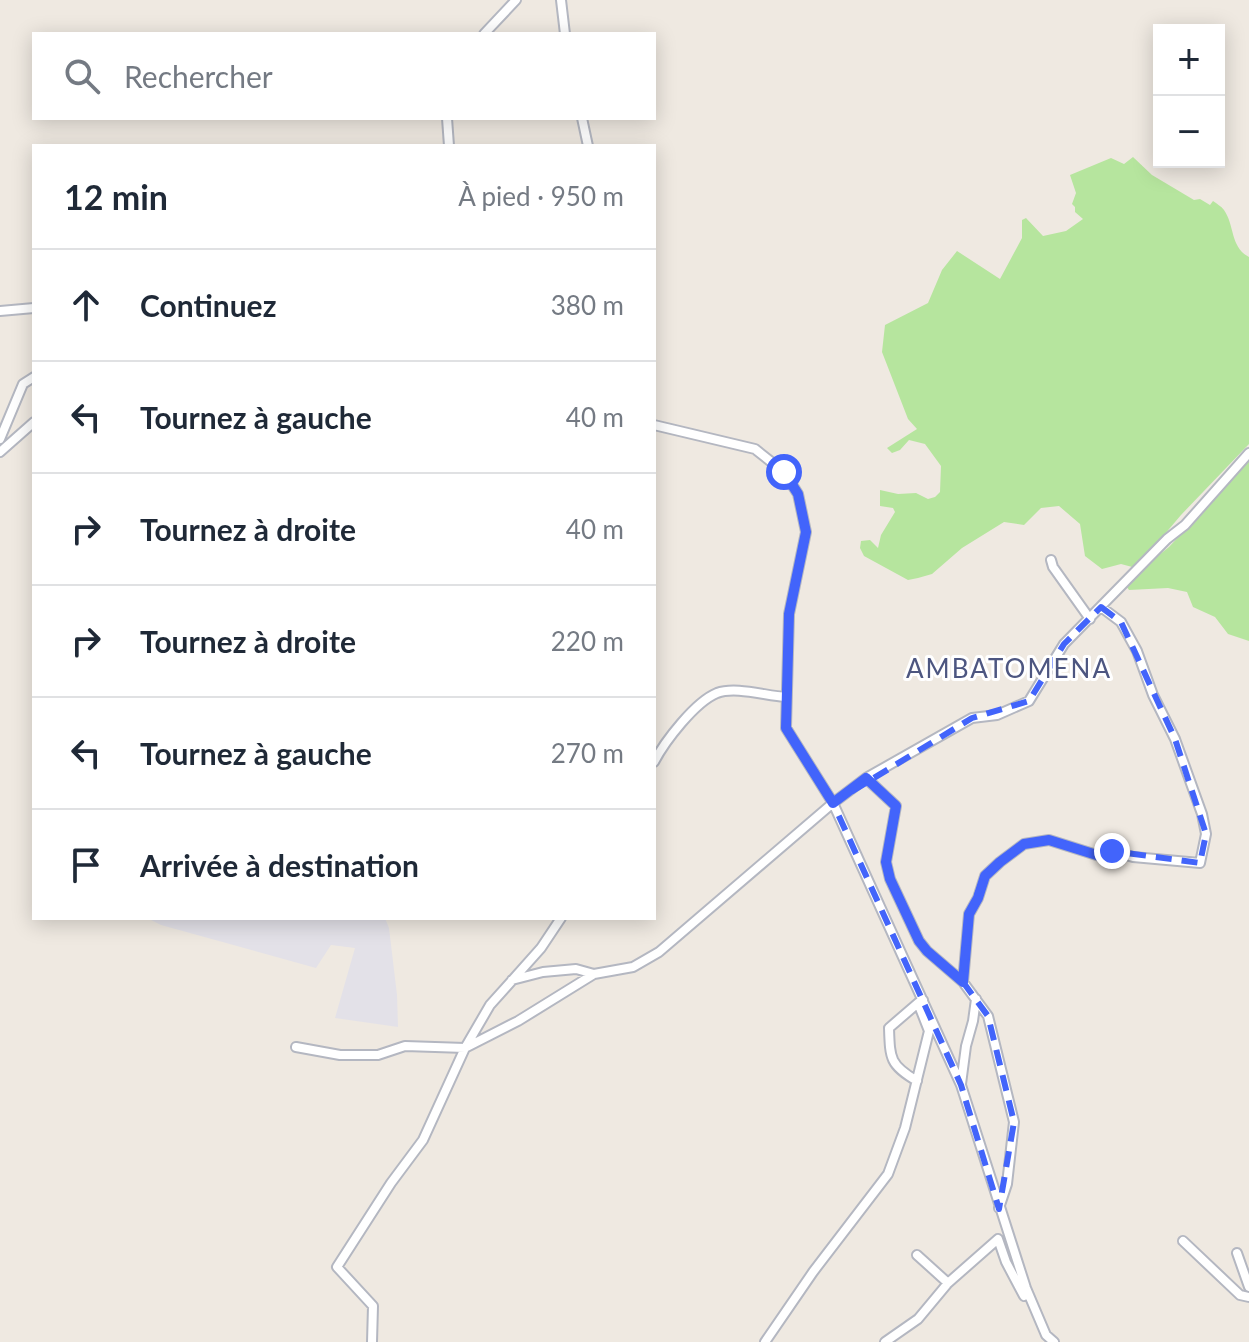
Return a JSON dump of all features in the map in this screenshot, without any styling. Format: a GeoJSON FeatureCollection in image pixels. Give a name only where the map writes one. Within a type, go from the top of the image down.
{"type":"FeatureCollection","features":[{"type":"Feature","properties":{"kind":"street"},"geometry":{"type":"LineString","coordinates":[[486,32],[516,0]]}},
{"type":"Feature","properties":{"kind":"street"},"geometry":{"type":"LineString","coordinates":[[561,0],[565,32]]}},
{"type":"Feature","properties":{"kind":"street"},"geometry":{"type":"LineString","coordinates":[[447,120],[449,144]]}},
{"type":"Feature","properties":{"kind":"street"},"geometry":{"type":"LineString","coordinates":[[582,120],[588,144]]}},
{"type":"Feature","properties":{"kind":"street"},"geometry":{"type":"LineString","coordinates":[[0,311],[32,308]]}},
{"type":"Feature","properties":{"kind":"street"},"geometry":{"type":"LineString","coordinates":[[0,439],[23,384],[32,378]]}},
{"type":"Feature","properties":{"kind":"street"},"geometry":{"type":"LineString","coordinates":[[0,452],[32,424]]}},
{"type":"Feature","properties":{"kind":"street"},"geometry":{"type":"LineString","coordinates":[[656,425],[755,449],[793,483],[805,517],[806,532],[789,614],[786,728],[833,803],[920,1002],[961,1085],[1026,1288],[1046,1335],[1054,1342]]}},
{"type":"Feature","properties":{"kind":"street"},"geometry":{"type":"LineString","coordinates":[[296,1047],[340,1055],[378,1055],[405,1046],[465,1048],[518,1021],[594,974],[633,967],[659,952],[866,778],[972,718],[997,715],[1029,701],[1064,644],[1185,525],[1249,453]]}},
{"type":"Feature","properties":{"kind":"street"},"geometry":{"type":"LineString","coordinates":[[1051,560],[1090,619]]}},
{"type":"Feature","properties":{"kind":"street"},"geometry":{"type":"LineString","coordinates":[[963,982],[969,914],[985,876],[1024,844],[1049,840],[1103,857],[1112,851],[1133,857],[1200,863],[1206,834],[1202,814],[1175,739],[1121,622],[1101,607]]}},
{"type":"Feature","properties":{"kind":"street"},"geometry":{"type":"LineString","coordinates":[[656,759],[691,711],[718,692],[786,697]]}},
{"type":"Feature","properties":{"kind":"street"},"geometry":{"type":"LineString","coordinates":[[866,778],[896,806],[886,862],[900,902],[927,951],[963,982],[988,1016],[1014,1122],[1007,1184],[999,1209]]}},
{"type":"Feature","properties":{"kind":"street"},"geometry":{"type":"LineString","coordinates":[[372,1342],[373,1306],[337,1267],[423,1140],[465,1048],[490,1005],[541,948],[560,920]]}},
{"type":"Feature","properties":{"kind":"street"},"geometry":{"type":"LineString","coordinates":[[512,980],[543,972],[576,969],[594,974]]}},
{"type":"Feature","properties":{"kind":"street"},"geometry":{"type":"LineString","coordinates":[[961,1085],[976,998]]}},
{"type":"Feature","properties":{"kind":"street"},"geometry":{"type":"LineString","coordinates":[[765,1342],[813,1272],[888,1174],[905,1128],[929,1031],[920,1002]]}},
{"type":"Feature","properties":{"kind":"street"},"geometry":{"type":"LineString","coordinates":[[917,1081],[898,1070],[890,1056],[889,1028],[920,1002]]}},
{"type":"Feature","properties":{"kind":"street"},"geometry":{"type":"LineString","coordinates":[[885,1342],[918,1319],[948,1283],[998,1239],[1030,1309],[1040,1320]]}},
{"type":"Feature","properties":{"kind":"street"},"geometry":{"type":"LineString","coordinates":[[1183,1241],[1212,1265],[1240,1295],[1249,1297]]}},
{"type":"Feature","properties":{"kind":"street"},"geometry":{"type":"LineString","coordinates":[[1237,1253],[1249,1287]]}},
{"type":"Feature","properties":{"kind":"street"},"geometry":{"type":"LineString","coordinates":[[917,1255],[948,1283]]}},
{"type":"Feature","properties":{"kind":"highlighted area"},"geometry":{"type":"Polygon","coordinates":[[[1101,607],[1121,622],[1175,739],[1206,834],[1200,863],[1112,851],[1103,857],[1049,840],[1024,844],[985,876],[969,914],[963,982],[988,1016],[1014,1122],[999,1209],[961,1085],[833,803],[972,718],[1029,701],[1064,644],[1101,607]]]}},
{"type":"Feature","properties":{"kind":"shaded area"},"geometry":{"type":"Polygon","coordinates":[[[151,920],[386,920],[397,995],[398,1027],[335,1018],[355,948],[331,945],[316,968],[151,920]]]}},
{"type":"Feature","properties":{"kind":"green space"},"geometry":{"type":"Polygon","coordinates":[[[1133,157],[1152,175],[1194,200],[1200,199],[1210,205],[1213,201],[1220,206],[1239,248],[1249,257],[1249,444],[1181,515],[1136,568],[1121,564],[1102,569],[1085,556],[1080,524],[1059,506],[1041,508],[1024,525],[1004,522],[962,548],[932,574],[918,578],[908,580],[864,556],[861,541],[870,540],[878,548],[881,535],[895,512],[893,508],[880,506],[880,490],[898,494],[916,493],[928,499],[940,492],[941,466],[925,444],[909,440],[900,450],[892,453],[887,448],[917,429],[908,419],[882,352],[885,325],[928,303],[942,270],[957,251],[1000,279],[1022,238],[1022,220],[1026,218],[1043,236],[1066,231],[1083,219],[1072,204],[1076,193],[1070,175],[1111,158],[1124,164],[1133,157]]]}},
{"type":"Feature","properties":{"kind":"green space"},"geometry":{"type":"Polygon","coordinates":[[[1249,461],[1249,641],[1228,634],[1215,617],[1193,607],[1187,592],[1168,588],[1129,590],[1124,583],[1169,547],[1249,461]]]}},
{"type":"Feature","properties":{"kind":"district","name":"AMBATOMENA"},"geometry":{"type":"Point","coordinates":[1009,669]}},
{"type":"Feature","properties":{"kind":"route"},"geometry":{"type":"LineString","coordinates":[[784,472],[798,494],[806,532],[789,614],[786,728],[833,803],[866,778],[896,806],[886,862],[890,879],[911,925],[927,951],[963,982],[969,914],[985,876],[1024,844],[1049,840],[1103,857],[1112,851]]}}]}
